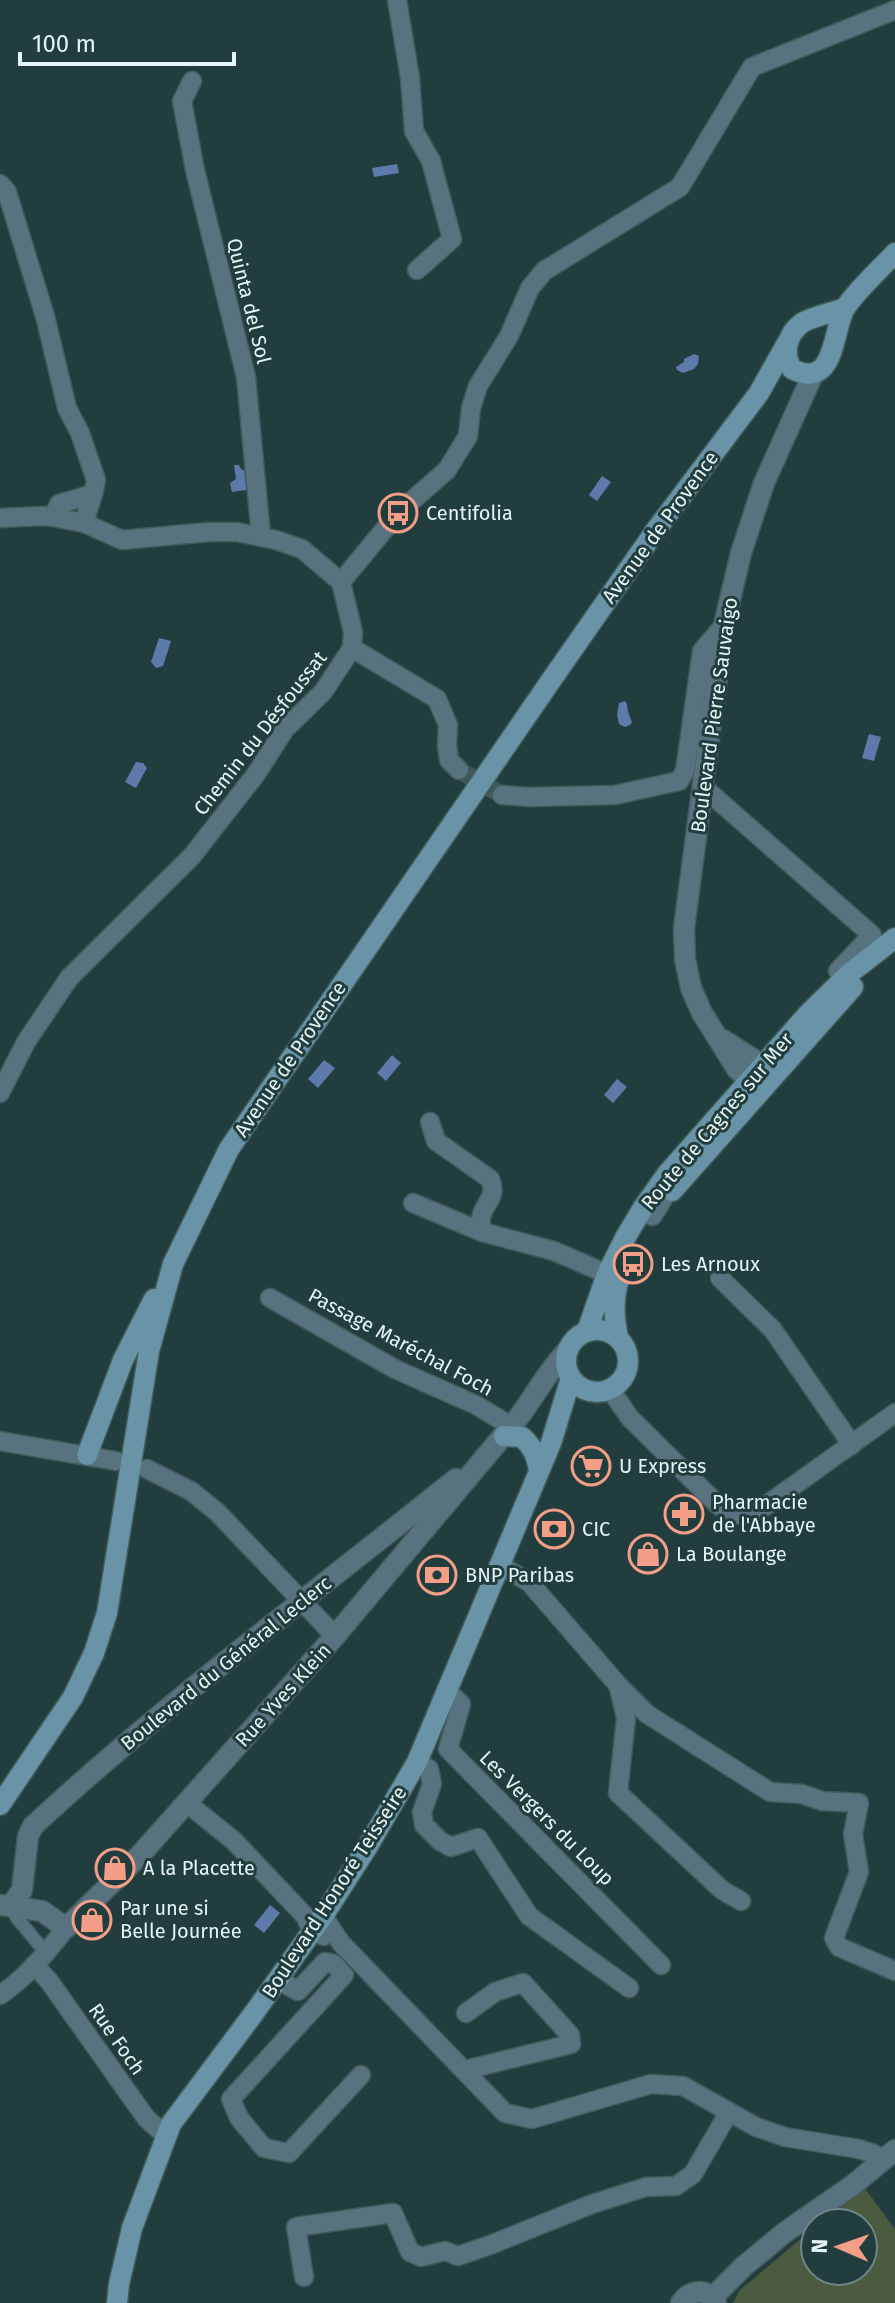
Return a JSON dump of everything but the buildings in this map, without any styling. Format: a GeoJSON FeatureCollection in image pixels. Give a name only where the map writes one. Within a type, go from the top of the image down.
{"type":"FeatureCollection","features":[{"type":"Feature","properties":{"kind":"main road"},"geometry":{"type":"LineString","coordinates":[[845,308],[804,321],[794,330],[787,343],[786,356],[802,372],[826,364],[834,351],[845,308],[895,253]]}},
{"type":"Feature","properties":{"kind":"main road"},"geometry":{"type":"LineString","coordinates":[[817,318],[828,323],[836,334]]}},
{"type":"Feature","properties":{"kind":"main road","name":"Avenue de Provence"},"geometry":{"type":"LineString","coordinates":[[0,1805],[73,1697],[94,1653],[107,1613],[149,1351],[173,1264],[229,1149],[560,666],[656,530],[759,393],[787,343]]}},
{"type":"Feature","properties":{"kind":"main road","name":"Avenue de Provence"},"geometry":{"type":"LineString","coordinates":[[759,393],[802,372]]}},
{"type":"Feature","properties":{"kind":"main road","name":"Route de Cagnes sur Mer"},"geometry":{"type":"LineString","coordinates":[[587,1331],[607,1274],[651,1196],[689,1148],[807,1015],[848,984],[893,940]]}},
{"type":"Feature","properties":{"kind":"main road","name":"Route de Cagnes sur Mer"},"geometry":{"type":"LineString","coordinates":[[618,1338],[613,1311],[615,1290],[622,1270],[652,1215],[684,1175],[821,1023],[848,984]]}},
{"type":"Feature","properties":{"kind":"main road"},"geometry":{"type":"LineString","coordinates":[[757,1074],[772,1067],[806,1030],[821,1023]]}},
{"type":"Feature","properties":{"kind":"main road"},"geometry":{"type":"LineString","coordinates":[[87,1455],[123,1360],[173,1264]]}},
{"type":"Feature","properties":{"kind":"main road"},"geometry":{"type":"LineString","coordinates":[[598,1330],[618,1338],[628,1359],[620,1382],[599,1392],[580,1384],[566,1360],[572,1342],[587,1331],[598,1330]]}},
{"type":"Feature","properties":{"kind":"main road","name":"Boulevard Honoré Teisseire"},"geometry":{"type":"LineString","coordinates":[[117,2303],[132,2228],[171,2124],[317,1924],[368,1846],[417,1762],[558,1426],[562,1402],[580,1384]]}},
{"type":"Feature","properties":{"kind":"main road"},"geometry":{"type":"LineString","coordinates":[[507,1431],[531,1444],[539,1470]]}},
{"type":"Feature","properties":{"kind":"street"},"geometry":{"type":"LineString","coordinates":[[397,0],[410,78],[414,131],[431,161],[452,239],[417,270]]}},
{"type":"Feature","properties":{"kind":"street"},"geometry":{"type":"LineString","coordinates":[[0,518],[53,517],[84,523],[122,540],[209,532],[261,536],[302,549],[341,582],[398,513],[447,470],[468,436],[471,408],[478,386],[509,336],[530,288],[544,271],[680,187],[752,67],[895,10]]}},
{"type":"Feature","properties":{"kind":"street","name":"Quinta del Sol"},"geometry":{"type":"LineString","coordinates":[[192,81],[182,101],[199,185],[246,377],[261,536]]}},
{"type":"Feature","properties":{"kind":"street"},"geometry":{"type":"LineString","coordinates":[[0,184],[7,192],[45,316],[67,408],[80,433],[96,480],[84,523]]}},
{"type":"Feature","properties":{"kind":"street","name":"Boulevard Pierre Sauvaigo"},"geometry":{"type":"LineString","coordinates":[[757,1074],[737,1069],[702,1013],[691,988],[685,959],[684,928],[724,625],[741,553],[764,483],[802,395],[802,372]]}},
{"type":"Feature","properties":{"kind":"street"},"geometry":{"type":"LineString","coordinates":[[53,517],[59,504],[93,494]]}},
{"type":"Feature","properties":{"kind":"street","name":"Chemin du Désfoussat"},"geometry":{"type":"LineString","coordinates":[[0,1093],[26,1042],[69,978],[192,856],[256,774],[285,729],[323,692],[352,648],[353,632],[341,582]]}},
{"type":"Feature","properties":{"kind":"street"},"geometry":{"type":"LineString","coordinates":[[502,795],[615,795],[679,781],[685,771],[702,651],[724,625]]}},
{"type":"Feature","properties":{"kind":"street"},"geometry":{"type":"LineString","coordinates":[[352,648],[437,699],[448,725],[449,760],[459,770]]}},
{"type":"Feature","properties":{"kind":"street"},"geometry":{"type":"LineString","coordinates":[[703,787],[872,935],[838,971],[848,984]]}},
{"type":"Feature","properties":{"kind":"street"},"geometry":{"type":"LineString","coordinates":[[652,1215],[669,1187],[754,1088],[757,1074]]}},
{"type":"Feature","properties":{"kind":"street"},"geometry":{"type":"LineString","coordinates":[[430,1122],[436,1141],[490,1179],[493,1195],[481,1217],[482,1232]]}},
{"type":"Feature","properties":{"kind":"street"},"geometry":{"type":"LineString","coordinates":[[413,1203],[482,1232],[554,1251],[607,1274]]}},
{"type":"Feature","properties":{"kind":"street"},"geometry":{"type":"LineString","coordinates":[[720,1278],[773,1330],[852,1445]]}},
{"type":"Feature","properties":{"kind":"street","name":"Passage Maréchal Foch"},"geometry":{"type":"LineString","coordinates":[[270,1298],[395,1369],[476,1405],[507,1431]]}},
{"type":"Feature","properties":{"kind":"street","name":"Boulevard du Général Leclerc"},"geometry":{"type":"LineString","coordinates":[[6,1905],[22,1890],[28,1836],[33,1826],[165,1711],[301,1601],[425,1515],[490,1452],[540,1388],[554,1364],[568,1350]]}},
{"type":"Feature","properties":{"kind":"street"},"geometry":{"type":"LineString","coordinates":[[540,1388],[560,1378],[580,1384]]}},
{"type":"Feature","properties":{"kind":"street"},"geometry":{"type":"LineString","coordinates":[[610,1389],[630,1418],[718,1505],[738,1515],[757,1512],[895,1413]]}},
{"type":"Feature","properties":{"kind":"street"},"geometry":{"type":"LineString","coordinates":[[0,1441],[116,1461]]}},
{"type":"Feature","properties":{"kind":"street"},"geometry":{"type":"LineString","coordinates":[[147,1469],[191,1491],[217,1512],[335,1636]]}},
{"type":"Feature","properties":{"kind":"street","name":"Rue Yves Klein"},"geometry":{"type":"LineString","coordinates":[[66,1928],[140,1855],[335,1636],[425,1515]]}},
{"type":"Feature","properties":{"kind":"street"},"geometry":{"type":"LineString","coordinates":[[499,1565],[529,1582],[647,1714],[770,1792],[802,1794],[822,1801],[859,1803],[853,1834],[859,1872],[834,1938],[839,1947],[895,1971]]}},
{"type":"Feature","properties":{"kind":"street"},"geometry":{"type":"LineString","coordinates":[[618,1685],[626,1718],[618,1793],[722,1890],[741,1901]]}},
{"type":"Feature","properties":{"kind":"street","name":"Les Vergers du Loup"},"geometry":{"type":"LineString","coordinates":[[446,1690],[461,1704],[448,1749],[661,1965]]}},
{"type":"Feature","properties":{"kind":"street"},"geometry":{"type":"LineString","coordinates":[[417,1762],[429,1769],[432,1784],[422,1812],[424,1825],[451,1847],[478,1838],[529,1916],[629,1988]]}},
{"type":"Feature","properties":{"kind":"street"},"geometry":{"type":"LineString","coordinates":[[187,1803],[234,1841],[305,1916],[341,1943],[505,2113],[532,2119],[651,2084],[683,2086],[756,2127],[785,2137],[888,2155]]}},
{"type":"Feature","properties":{"kind":"street"},"geometry":{"type":"LineString","coordinates":[[0,1995],[40,1959],[66,1928],[42,1911],[6,1905]]}},
{"type":"Feature","properties":{"kind":"street"},"geometry":{"type":"LineString","coordinates":[[6,1905],[40,1959]]}},
{"type":"Feature","properties":{"kind":"street","name":"Rue Foch"},"geometry":{"type":"LineString","coordinates":[[40,1959],[49,1981],[146,2118],[166,2136]]}},
{"type":"Feature","properties":{"kind":"street"},"geometry":{"type":"LineString","coordinates":[[278,1980],[298,1991],[325,1962],[334,1964],[344,1975],[231,2099],[239,2118],[264,2148],[289,2153],[361,2075]]}},
{"type":"Feature","properties":{"kind":"street"},"geometry":{"type":"LineString","coordinates":[[465,2070],[571,2044],[570,2035],[523,1983],[495,1992],[466,2013]]}},
{"type":"Feature","properties":{"kind":"street"},"geometry":{"type":"LineString","coordinates":[[304,2277],[296,2227],[393,2213],[410,2252],[421,2257],[445,2251],[458,2256],[592,2204],[646,2187],[676,2186],[693,2174],[729,2112]]}},
{"type":"Feature","properties":{"kind":"street"},"geometry":{"type":"LineString","coordinates":[[681,2303],[686,2296],[697,2292],[714,2300],[743,2267],[888,2155]]}},
{"type":"Feature","properties":{"kind":"green space"},"geometry":{"type":"Polygon","coordinates":[[[863,2186],[879,2207],[838,2207],[863,2186]]]}},
{"type":"Feature","properties":{"kind":"green space"},"geometry":{"type":"Polygon","coordinates":[[[879,2208],[895,2229],[895,2303],[733,2303],[740,2290],[799,2240],[799,2287],[879,2287],[879,2208]]]}},
{"type":"Feature","properties":{"kind":"water"},"geometry":{"type":"Polygon","coordinates":[[[397,164],[399,173],[374,177],[372,168],[397,164]]]}},
{"type":"Feature","properties":{"kind":"water"},"geometry":{"type":"Polygon","coordinates":[[[694,354],[699,356],[694,369],[683,373],[677,370],[676,367],[684,359],[694,354]]]}},
{"type":"Feature","properties":{"kind":"water"},"geometry":{"type":"Polygon","coordinates":[[[234,465],[245,471],[247,490],[232,492],[230,483],[236,479],[234,465]]]}},
{"type":"Feature","properties":{"kind":"water"},"geometry":{"type":"Polygon","coordinates":[[[602,476],[611,482],[597,501],[589,495],[602,476]]]}},
{"type":"Feature","properties":{"kind":"water"},"geometry":{"type":"Polygon","coordinates":[[[159,638],[171,641],[163,666],[156,668],[151,662],[159,638]]]}},
{"type":"Feature","properties":{"kind":"water"},"geometry":{"type":"Polygon","coordinates":[[[625,701],[632,722],[625,727],[619,724],[617,715],[619,703],[625,701]]]}},
{"type":"Feature","properties":{"kind":"water"},"geometry":{"type":"Polygon","coordinates":[[[869,734],[881,737],[874,761],[862,758],[869,734]]]}},
{"type":"Feature","properties":{"kind":"water"},"geometry":{"type":"Polygon","coordinates":[[[136,762],[143,763],[147,768],[136,788],[125,782],[136,762]]]}},
{"type":"Feature","properties":{"kind":"water"},"geometry":{"type":"Polygon","coordinates":[[[392,1055],[401,1063],[386,1081],[377,1073],[392,1055]]]}},
{"type":"Feature","properties":{"kind":"water"},"geometry":{"type":"Polygon","coordinates":[[[324,1060],[335,1068],[318,1088],[308,1079],[324,1060]]]}},
{"type":"Feature","properties":{"kind":"water"},"geometry":{"type":"Polygon","coordinates":[[[617,1079],[627,1087],[613,1103],[604,1095],[617,1079]]]}},
{"type":"Feature","properties":{"kind":"water"},"geometry":{"type":"Polygon","coordinates":[[[270,1905],[280,1913],[264,1933],[254,1925],[270,1905]]]}},
{"type":"Feature","properties":{"kind":"tunnel"},"geometry":{"type":"LineString","coordinates":[[459,770],[502,795]]}},
{"type":"Feature","properties":{"kind":"place","name":"Centifolia"},"geometry":{"type":"Point","coordinates":[398,513]}},
{"type":"Feature","properties":{"kind":"place","name":"Les Arnoux"},"geometry":{"type":"Point","coordinates":[633,1264]}},
{"type":"Feature","properties":{"kind":"place","name":"U Express"},"geometry":{"type":"Point","coordinates":[591,1466]}},
{"type":"Feature","properties":{"kind":"place","name":"Pharmacie de l'Abbaye"},"geometry":{"type":"Point","coordinates":[684,1514]}},
{"type":"Feature","properties":{"kind":"place","name":"CIC"},"geometry":{"type":"Point","coordinates":[554,1529]}},
{"type":"Feature","properties":{"kind":"place","name":"La Boulange"},"geometry":{"type":"Point","coordinates":[648,1554]}},
{"type":"Feature","properties":{"kind":"place","name":"BNP Paribas"},"geometry":{"type":"Point","coordinates":[437,1575]}},
{"type":"Feature","properties":{"kind":"place","name":"A la Placette"},"geometry":{"type":"Point","coordinates":[115,1868]}},
{"type":"Feature","properties":{"kind":"place","name":"Par une si Belle Journée"},"geometry":{"type":"Point","coordinates":[92,1920]}}]}
